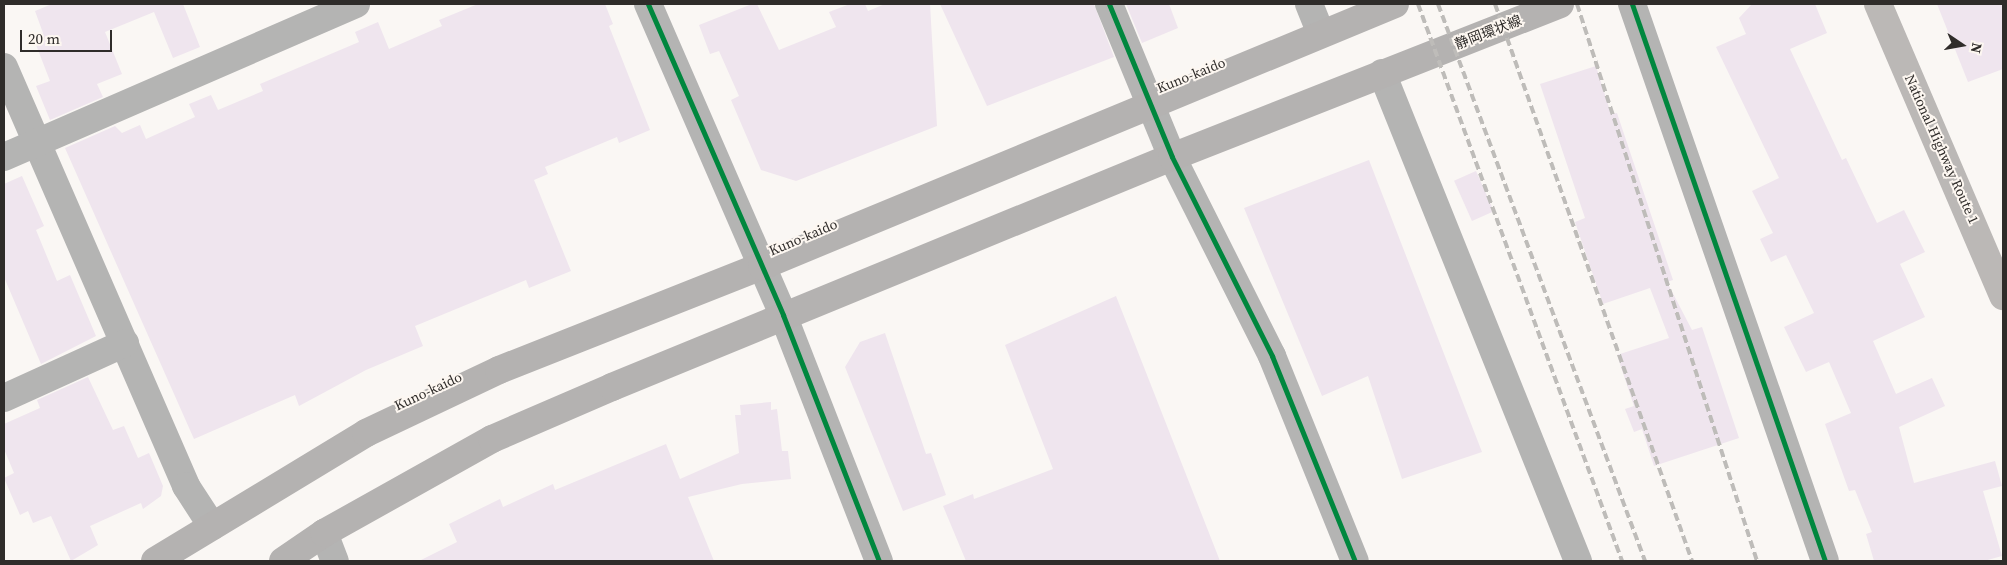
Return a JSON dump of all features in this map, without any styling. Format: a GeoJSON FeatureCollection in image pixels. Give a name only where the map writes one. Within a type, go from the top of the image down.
{"type":"FeatureCollection","features":[{"type":"Feature","properties":{"kind":"highway","name":"National Highway Route 1"},"geometry":{"type":"LineString","coordinates":[[1878,4],[2003,296]]}},
{"type":"Feature","properties":{"kind":"main road","name":"Kuno-kaido"},"geometry":{"type":"LineString","coordinates":[[155,561],[366,433],[490,374],[762,266],[1395,4]]}},
{"type":"Feature","properties":{"kind":"main road","name":"静岡環状線"},"geometry":{"type":"LineString","coordinates":[[1382,73],[1560,4]]}},
{"type":"Feature","properties":{"kind":"main road"},"geometry":{"type":"LineString","coordinates":[[283,561],[324,533],[492,439],[783,315],[1382,73]]}},
{"type":"Feature","properties":{"kind":"street"},"geometry":{"type":"LineString","coordinates":[[4,157],[356,4]]}},
{"type":"Feature","properties":{"kind":"street"},"geometry":{"type":"LineString","coordinates":[[648,4],[783,315],[879,561]]}},
{"type":"Feature","properties":{"kind":"street"},"geometry":{"type":"LineString","coordinates":[[1108,4],[1172,157],[1272,356],[1355,561]]}},
{"type":"Feature","properties":{"kind":"street"},"geometry":{"type":"LineString","coordinates":[[1309,4],[1321,34]]}},
{"type":"Feature","properties":{"kind":"street"},"geometry":{"type":"LineString","coordinates":[[1632,4],[1825,561]]}},
{"type":"Feature","properties":{"kind":"street"},"geometry":{"type":"LineString","coordinates":[[4,67],[35,143],[125,343],[186,486],[212,526]]}},
{"type":"Feature","properties":{"kind":"street"},"geometry":{"type":"LineString","coordinates":[[1382,73],[1578,561]]}},
{"type":"Feature","properties":{"kind":"street"},"geometry":{"type":"LineString","coordinates":[[4,398],[125,343]]}},
{"type":"Feature","properties":{"kind":"street"},"geometry":{"type":"LineString","coordinates":[[324,533],[335,561]]}},
{"type":"Feature","properties":{"kind":"building"},"geometry":{"type":"Polygon","coordinates":[[[52,4],[183,4],[200,47],[173,58],[154,12],[105,32],[122,74],[97,84],[103,97],[50,120],[36,86],[50,81],[33,37],[43,33],[35,11],[52,4]]]}},
{"type":"Feature","properties":{"kind":"building"},"geometry":{"type":"Polygon","coordinates":[[[478,4],[605,4],[613,24],[609,26],[650,130],[619,143],[617,137],[545,167],[548,174],[534,180],[571,271],[529,288],[526,280],[415,326],[423,346],[366,370],[299,406],[295,395],[194,439],[65,148],[115,126],[122,133],[140,125],[146,139],[195,117],[189,104],[211,95],[218,110],[263,91],[260,84],[359,42],[355,32],[378,22],[389,49],[442,26],[439,20],[478,4]]]}},
{"type":"Feature","properties":{"kind":"building"},"geometry":{"type":"Polygon","coordinates":[[[752,4],[757,4],[779,50],[836,27],[829,12],[850,4],[865,4],[868,11],[885,4],[930,4],[937,126],[796,181],[761,170],[731,100],[739,96],[719,51],[710,54],[699,25],[752,4]]]}},
{"type":"Feature","properties":{"kind":"building"},"geometry":{"type":"Polygon","coordinates":[[[940,4],[1094,4],[1114,57],[987,106],[940,4]]]}},
{"type":"Feature","properties":{"kind":"building"},"geometry":{"type":"Polygon","coordinates":[[[1126,4],[1169,4],[1178,28],[1142,43],[1126,4]]]}},
{"type":"Feature","properties":{"kind":"building"},"geometry":{"type":"Polygon","coordinates":[[[1752,4],[1815,4],[1827,33],[1790,49],[1842,160],[1846,158],[1877,223],[1904,210],[1925,252],[1900,264],[1925,317],[1873,341],[1896,394],[1932,378],[1945,406],[1899,427],[1914,483],[1995,461],[2002,486],[1983,491],[2002,556],[1984,561],[1874,561],[1866,534],[1872,532],[1855,490],[1849,491],[1825,424],[1851,413],[1829,362],[1806,372],[1784,327],[1814,313],[1786,255],[1771,262],[1760,239],[1773,233],[1752,191],[1779,178],[1716,47],[1746,34],[1739,18],[1752,4]]]}},
{"type":"Feature","properties":{"kind":"building"},"geometry":{"type":"Polygon","coordinates":[[[1937,4],[2003,4],[2003,69],[1968,82],[1937,4]]]}},
{"type":"Feature","properties":{"kind":"building"},"geometry":{"type":"Polygon","coordinates":[[[1596,66],[1611,114],[1617,113],[1673,280],[1667,282],[1692,330],[1702,327],[1739,438],[1654,466],[1642,429],[1634,432],[1625,409],[1634,406],[1617,355],[1669,338],[1650,288],[1603,304],[1575,222],[1585,218],[1540,84],[1596,66]]]}},
{"type":"Feature","properties":{"kind":"building"},"geometry":{"type":"Polygon","coordinates":[[[1369,160],[1482,452],[1402,479],[1368,376],[1322,396],[1244,208],[1369,160]]]}},
{"type":"Feature","properties":{"kind":"building"},"geometry":{"type":"Polygon","coordinates":[[[1476,171],[1494,211],[1472,221],[1454,181],[1476,171]]]}},
{"type":"Feature","properties":{"kind":"building"},"geometry":{"type":"Polygon","coordinates":[[[22,176],[44,226],[36,230],[57,281],[70,275],[96,336],[41,364],[4,277],[4,184],[22,176]]]}},
{"type":"Feature","properties":{"kind":"building"},"geometry":{"type":"Polygon","coordinates":[[[1116,296],[1220,561],[966,561],[943,506],[973,494],[974,499],[1053,469],[1005,345],[1116,296]]]}},
{"type":"Feature","properties":{"kind":"building"},"geometry":{"type":"Polygon","coordinates":[[[885,333],[926,454],[931,453],[946,495],[903,511],[845,367],[860,342],[885,333]]]}},
{"type":"Feature","properties":{"kind":"building"},"geometry":{"type":"Polygon","coordinates":[[[88,377],[113,430],[124,426],[138,458],[149,453],[163,486],[161,496],[143,509],[141,503],[90,526],[98,545],[71,561],[51,516],[33,523],[28,511],[20,515],[4,478],[14,473],[4,449],[4,424],[40,408],[37,400],[88,377]]]}},
{"type":"Feature","properties":{"kind":"building"},"geometry":{"type":"Polygon","coordinates":[[[771,402],[771,410],[777,409],[782,451],[788,451],[791,479],[742,484],[688,497],[714,561],[419,561],[457,542],[449,524],[500,499],[503,507],[553,484],[555,490],[666,444],[680,479],[739,453],[735,415],[741,415],[740,405],[771,402]]]}},
{"type":"Feature","properties":{"kind":"railway"},"geometry":{"type":"LineString","coordinates":[[1418,4],[1622,561]]}},
{"type":"Feature","properties":{"kind":"railway"},"geometry":{"type":"LineString","coordinates":[[1438,4],[1645,561]]}},
{"type":"Feature","properties":{"kind":"railway"},"geometry":{"type":"LineString","coordinates":[[1495,4],[1692,561]]}},
{"type":"Feature","properties":{"kind":"railway"},"geometry":{"type":"LineString","coordinates":[[1577,4],[1757,561]]}},
{"type":"Feature","properties":{"kind":"cycle path"},"geometry":{"type":"LineString","coordinates":[[648,4],[783,315],[879,561]]}},
{"type":"Feature","properties":{"kind":"cycle path"},"geometry":{"type":"LineString","coordinates":[[1109,4],[1172,157],[1272,356],[1355,561]]}},
{"type":"Feature","properties":{"kind":"cycle path"},"geometry":{"type":"LineString","coordinates":[[1632,4],[1825,561]]}}]}
